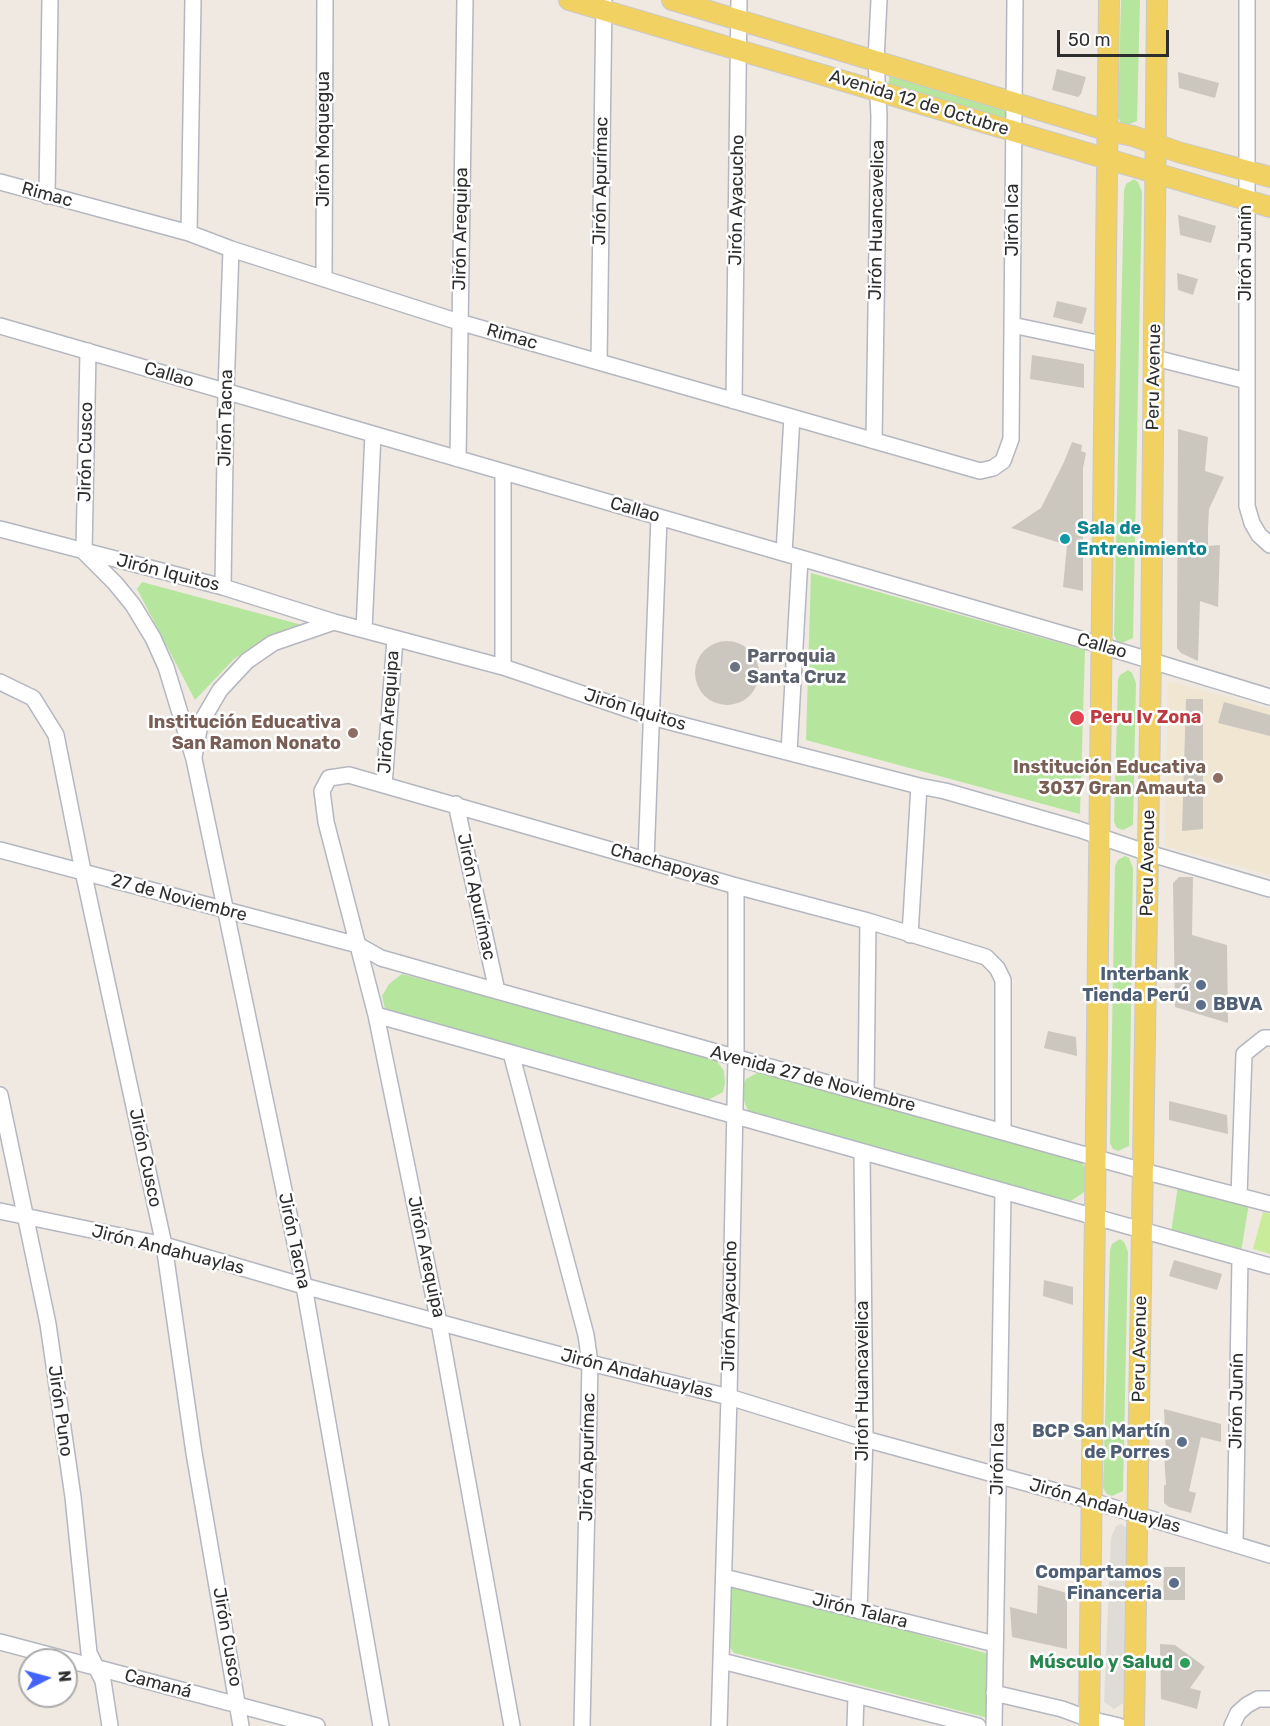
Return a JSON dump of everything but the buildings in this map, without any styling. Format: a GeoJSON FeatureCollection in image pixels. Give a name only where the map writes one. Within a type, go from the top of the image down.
{"type":"FeatureCollection","features":[{"type":"Feature","properties":{"kind":"main road","name":"Avenida 12 de Octubre"},"geometry":{"type":"LineString","coordinates":[[568,0],[604,5],[738,49],[1270,207]]}},
{"type":"Feature","properties":{"kind":"main road","name":"Avenida 12 de Octubre"},"geometry":{"type":"LineString","coordinates":[[672,0],[739,10],[876,60],[1178,152],[1270,177]]}},
{"type":"Feature","properties":{"kind":"main road"},"geometry":{"type":"LineString","coordinates":[[1089,1722],[1107,345],[1109,0]]}},
{"type":"Feature","properties":{"kind":"main road","name":"Peru Avenue"},"geometry":{"type":"LineString","coordinates":[[1134,1726],[1151,660],[1157,0]]}},
{"type":"Feature","properties":{"kind":"street"},"geometry":{"type":"LineString","coordinates":[[47,196],[50,0]]}},
{"type":"Feature","properties":{"kind":"street"},"geometry":{"type":"LineString","coordinates":[[189,233],[193,0]]}},
{"type":"Feature","properties":{"kind":"street","name":"Jirón Moquegua"},"geometry":{"type":"LineString","coordinates":[[324,278],[325,0]]}},
{"type":"Feature","properties":{"kind":"street","name":"Jirón Arequipa"},"geometry":{"type":"LineString","coordinates":[[458,459],[465,0]]}},
{"type":"Feature","properties":{"kind":"street","name":"Jirón Huancavelica"},"geometry":{"type":"LineString","coordinates":[[874,441],[878,91],[876,60],[879,0]]}},
{"type":"Feature","properties":{"kind":"street","name":"Jirón Ica"},"geometry":{"type":"LineString","coordinates":[[1011,439],[1015,0]]}},
{"type":"Feature","properties":{"kind":"street","name":"Jirón Junín"},"geometry":{"type":"LineString","coordinates":[[1246,0],[1247,506],[1252,523],[1259,535],[1270,545]]}},
{"type":"Feature","properties":{"kind":"street","name":"Jirón Apurímac"},"geometry":{"type":"LineString","coordinates":[[599,362],[604,5]]}},
{"type":"Feature","properties":{"kind":"street","name":"Jirón Ayacucho"},"geometry":{"type":"LineString","coordinates":[[734,401],[739,10]]}},
{"type":"Feature","properties":{"kind":"street","name":"Rimac"},"geometry":{"type":"LineString","coordinates":[[0,182],[189,233],[231,249],[459,322],[980,471],[993,468],[1003,461],[1011,439]]}},
{"type":"Feature","properties":{"kind":"street","name":"Jirón Tacna"},"geometry":{"type":"LineString","coordinates":[[223,587],[231,249]]}},
{"type":"Feature","properties":{"kind":"street"},"geometry":{"type":"LineString","coordinates":[[1012,325],[1107,345]]}},
{"type":"Feature","properties":{"kind":"street","name":"Callao"},"geometry":{"type":"LineString","coordinates":[[0,326],[1151,660],[1270,697]]}},
{"type":"Feature","properties":{"kind":"street","name":"Jirón Cusco"},"geometry":{"type":"LineString","coordinates":[[84,552],[88,351]]}},
{"type":"Feature","properties":{"kind":"street"},"geometry":{"type":"LineString","coordinates":[[1155,358],[1247,381]]}},
{"type":"Feature","properties":{"kind":"street"},"geometry":{"type":"LineString","coordinates":[[784,554],[792,417]]}},
{"type":"Feature","properties":{"kind":"street","name":"Jirón Arequipa"},"geometry":{"type":"LineString","coordinates":[[364,630],[373,434]]}},
{"type":"Feature","properties":{"kind":"street"},"geometry":{"type":"LineString","coordinates":[[503,472],[503,667]]}},
{"type":"Feature","properties":{"kind":"street"},"geometry":{"type":"LineString","coordinates":[[646,860],[659,517]]}},
{"type":"Feature","properties":{"kind":"street","name":"Jirón Iquitos"},"geometry":{"type":"LineString","coordinates":[[0,529],[223,587],[334,622],[503,667],[651,717],[945,791],[1270,889]]}},
{"type":"Feature","properties":{"kind":"street","name":"Jirón Tacna"},"geometry":{"type":"LineString","coordinates":[[84,552],[133,604],[153,638],[166,667],[194,759],[304,1286],[381,1726]]}},
{"type":"Feature","properties":{"kind":"street"},"geometry":{"type":"LineString","coordinates":[[789,752],[800,558]]}},
{"type":"Feature","properties":{"kind":"street","name":"Jirón Tacna"},"geometry":{"type":"LineString","coordinates":[[194,759],[200,724],[220,690],[248,661],[273,642],[334,622]]}},
{"type":"Feature","properties":{"kind":"street","name":"Jirón Arequipa"},"geometry":{"type":"LineString","coordinates":[[384,785],[395,639]]}},
{"type":"Feature","properties":{"kind":"street","name":"Jirón Cusco"},"geometry":{"type":"LineString","coordinates":[[0,682],[33,698],[56,735],[164,1245],[194,1453],[241,1726]]}},
{"type":"Feature","properties":{"kind":"street","name":"Chachapoyas"},"geometry":{"type":"LineString","coordinates":[[322,791],[329,778],[348,775],[456,804],[736,886],[868,921],[986,957],[997,968],[1003,980],[1003,1131]]}},
{"type":"Feature","properties":{"kind":"street"},"geometry":{"type":"LineString","coordinates":[[910,935],[919,786]]}},
{"type":"Feature","properties":{"kind":"street","name":"Jirón Arequipa"},"geometry":{"type":"LineString","coordinates":[[322,791],[326,822],[376,1016],[439,1323],[513,1726]]}},
{"type":"Feature","properties":{"kind":"street","name":"Jirón Apurímac"},"geometry":{"type":"LineString","coordinates":[[456,804],[497,991]]}},
{"type":"Feature","properties":{"kind":"street","name":"27 de Noviembre"},"geometry":{"type":"LineString","coordinates":[[0,850],[358,945]]}},
{"type":"Feature","properties":{"kind":"street","name":"Jirón Ayacucho"},"geometry":{"type":"LineString","coordinates":[[719,1726],[736,1058],[736,886]]}},
{"type":"Feature","properties":{"kind":"street"},"geometry":{"type":"LineString","coordinates":[[866,1094],[868,921]]}},
{"type":"Feature","properties":{"kind":"street","name":"Avenida 27 de Noviembre"},"geometry":{"type":"LineString","coordinates":[[358,945],[381,958],[497,991],[1143,1171],[1270,1204]]}},
{"type":"Feature","properties":{"kind":"street"},"geometry":{"type":"LineString","coordinates":[[376,1016],[1095,1219],[1270,1266]]}},
{"type":"Feature","properties":{"kind":"street"},"geometry":{"type":"LineString","coordinates":[[1239,1196],[1244,1054],[1264,1038],[1270,1038]]}},
{"type":"Feature","properties":{"kind":"street","name":"Jirón Apurímac"},"geometry":{"type":"LineString","coordinates":[[511,1053],[586,1335],[590,1363],[582,1726]]}},
{"type":"Feature","properties":{"kind":"street","name":"Jirón Puno"},"geometry":{"type":"LineString","coordinates":[[0,1095],[48,1324],[73,1497],[89,1653],[103,1682],[110,1726]]}},
{"type":"Feature","properties":{"kind":"street","name":"Jirón Huancavelica"},"geometry":{"type":"LineString","coordinates":[[859,1611],[864,1439],[862,1152]]}},
{"type":"Feature","properties":{"kind":"street","name":"Jirón Ica"},"geometry":{"type":"LineString","coordinates":[[994,1726],[1003,1192]]}},
{"type":"Feature","properties":{"kind":"street","name":"Jirón Andahuaylas"},"geometry":{"type":"LineString","coordinates":[[0,1211],[164,1245],[439,1323],[729,1397],[864,1439],[1092,1501],[1270,1555]]}},
{"type":"Feature","properties":{"kind":"street","name":"Jirón Junín"},"geometry":{"type":"LineString","coordinates":[[1235,1544],[1240,1258]]}},
{"type":"Feature","properties":{"kind":"street","name":"Jirón Talara"},"geometry":{"type":"LineString","coordinates":[[724,1577],[995,1644]]}},
{"type":"Feature","properties":{"kind":"street","name":"Camaná"},"geometry":{"type":"LineString","coordinates":[[0,1642],[317,1726]]}},
{"type":"Feature","properties":{"kind":"street"},"geometry":{"type":"LineString","coordinates":[[722,1661],[978,1726]]}},
{"type":"Feature","properties":{"kind":"street"},"geometry":{"type":"LineString","coordinates":[[994,1693],[1062,1709],[1089,1722],[1119,1726]]}},
{"type":"Feature","properties":{"kind":"street"},"geometry":{"type":"LineString","coordinates":[[855,1726],[856,1696]]}},
{"type":"Feature","properties":{"kind":"street"},"geometry":{"type":"LineString","coordinates":[[1232,1726],[1238,1713],[1247,1705],[1258,1699],[1270,1699]]}},
{"type":"Feature","properties":{"kind":"shaded area","name":"Institución Educativa 3037 Gran Amauta"},"geometry":{"type":"Polygon","coordinates":[[[1168,681],[1270,709],[1270,875],[1165,846],[1168,681]]]}},
{"type":"Feature","properties":{"kind":"shaded area"},"geometry":{"type":"Polygon","coordinates":[[[1121,1524],[1131,1531],[1132,1539],[1123,1703],[1114,1709],[1104,1702],[1111,1538],[1116,1526],[1121,1524]]]}},
{"type":"Feature","properties":{"kind":"green space"},"geometry":{"type":"Polygon","coordinates":[[[1121,0],[1140,0],[1137,121],[1127,125],[1121,124],[1118,117],[1121,0]]]}},
{"type":"Feature","properties":{"kind":"green space"},"geometry":{"type":"Polygon","coordinates":[[[891,67],[1010,104],[1010,121],[888,86],[891,67]]]}},
{"type":"Feature","properties":{"kind":"green space"},"geometry":{"type":"Polygon","coordinates":[[[1134,179],[1138,182],[1142,192],[1133,638],[1122,643],[1117,641],[1114,635],[1124,190],[1126,184],[1134,179]]]}},
{"type":"Feature","properties":{"kind":"green space"},"geometry":{"type":"Polygon","coordinates":[[[811,573],[1085,650],[1080,814],[806,740],[811,573]]]}},
{"type":"Feature","properties":{"kind":"green space"},"geometry":{"type":"Polygon","coordinates":[[[142,582],[306,626],[267,637],[234,659],[195,700],[137,589],[142,582]]]}},
{"type":"Feature","properties":{"kind":"green space"},"geometry":{"type":"Polygon","coordinates":[[[1128,670],[1132,673],[1136,683],[1133,825],[1123,830],[1117,828],[1114,822],[1118,680],[1120,675],[1128,670]]]}},
{"type":"Feature","properties":{"kind":"green space"},"geometry":{"type":"Polygon","coordinates":[[[1125,856],[1129,858],[1133,868],[1129,1146],[1118,1151],[1113,1149],[1110,1143],[1115,866],[1118,860],[1125,856]]]}},
{"type":"Feature","properties":{"kind":"green space"},"geometry":{"type":"Polygon","coordinates":[[[402,974],[714,1057],[724,1071],[723,1092],[698,1102],[397,1016],[385,1009],[382,996],[389,984],[402,974]]]}},
{"type":"Feature","properties":{"kind":"green space"},"geometry":{"type":"Polygon","coordinates":[[[768,1072],[1075,1158],[1087,1171],[1087,1186],[1083,1193],[1069,1202],[756,1116],[748,1111],[740,1090],[746,1079],[757,1073],[768,1072]]]}},
{"type":"Feature","properties":{"kind":"green space"},"geometry":{"type":"Polygon","coordinates":[[[1178,1186],[1249,1203],[1241,1252],[1171,1233],[1178,1186]]]}},
{"type":"Feature","properties":{"kind":"green space"},"geometry":{"type":"Polygon","coordinates":[[[1263,1212],[1270,1214],[1270,1254],[1253,1249],[1263,1212]]]}},
{"type":"Feature","properties":{"kind":"green space"},"geometry":{"type":"Polygon","coordinates":[[[1120,1239],[1124,1242],[1128,1252],[1123,1491],[1112,1496],[1107,1494],[1103,1488],[1110,1250],[1112,1244],[1120,1239]]]}},
{"type":"Feature","properties":{"kind":"green space"},"geometry":{"type":"Polygon","coordinates":[[[737,1584],[989,1654],[988,1718],[734,1653],[729,1646],[732,1588],[737,1584]]]}},
{"type":"Feature","properties":{"kind":"place","name":"Sala de Entrenimiento"},"geometry":{"type":"Point","coordinates":[1065,539]}},
{"type":"Feature","properties":{"kind":"place","name":"Parroquia Santa Cruz"},"geometry":{"type":"Point","coordinates":[735,667]}},
{"type":"Feature","properties":{"kind":"place","name":"Peru Iv Zona"},"geometry":{"type":"Point","coordinates":[1077,718]}},
{"type":"Feature","properties":{"kind":"place","name":"Institución Educativa San Ramon Nonato"},"geometry":{"type":"Point","coordinates":[353,733]}},
{"type":"Feature","properties":{"kind":"place","name":"Institución Educativa 3037 Gran Amauta"},"geometry":{"type":"Point","coordinates":[1218,778]}},
{"type":"Feature","properties":{"kind":"place","name":"Interbank Tienda Perú"},"geometry":{"type":"Point","coordinates":[1201,985]}},
{"type":"Feature","properties":{"kind":"place","name":"BBVA"},"geometry":{"type":"Point","coordinates":[1201,1005]}},
{"type":"Feature","properties":{"kind":"place","name":"BCP San Martín de Porres"},"geometry":{"type":"Point","coordinates":[1182,1442]}},
{"type":"Feature","properties":{"kind":"place","name":"Compartamos Financeria"},"geometry":{"type":"Point","coordinates":[1174,1583]}},
{"type":"Feature","properties":{"kind":"place","name":"Músculo y Salud"},"geometry":{"type":"Point","coordinates":[1185,1663]}}]}
